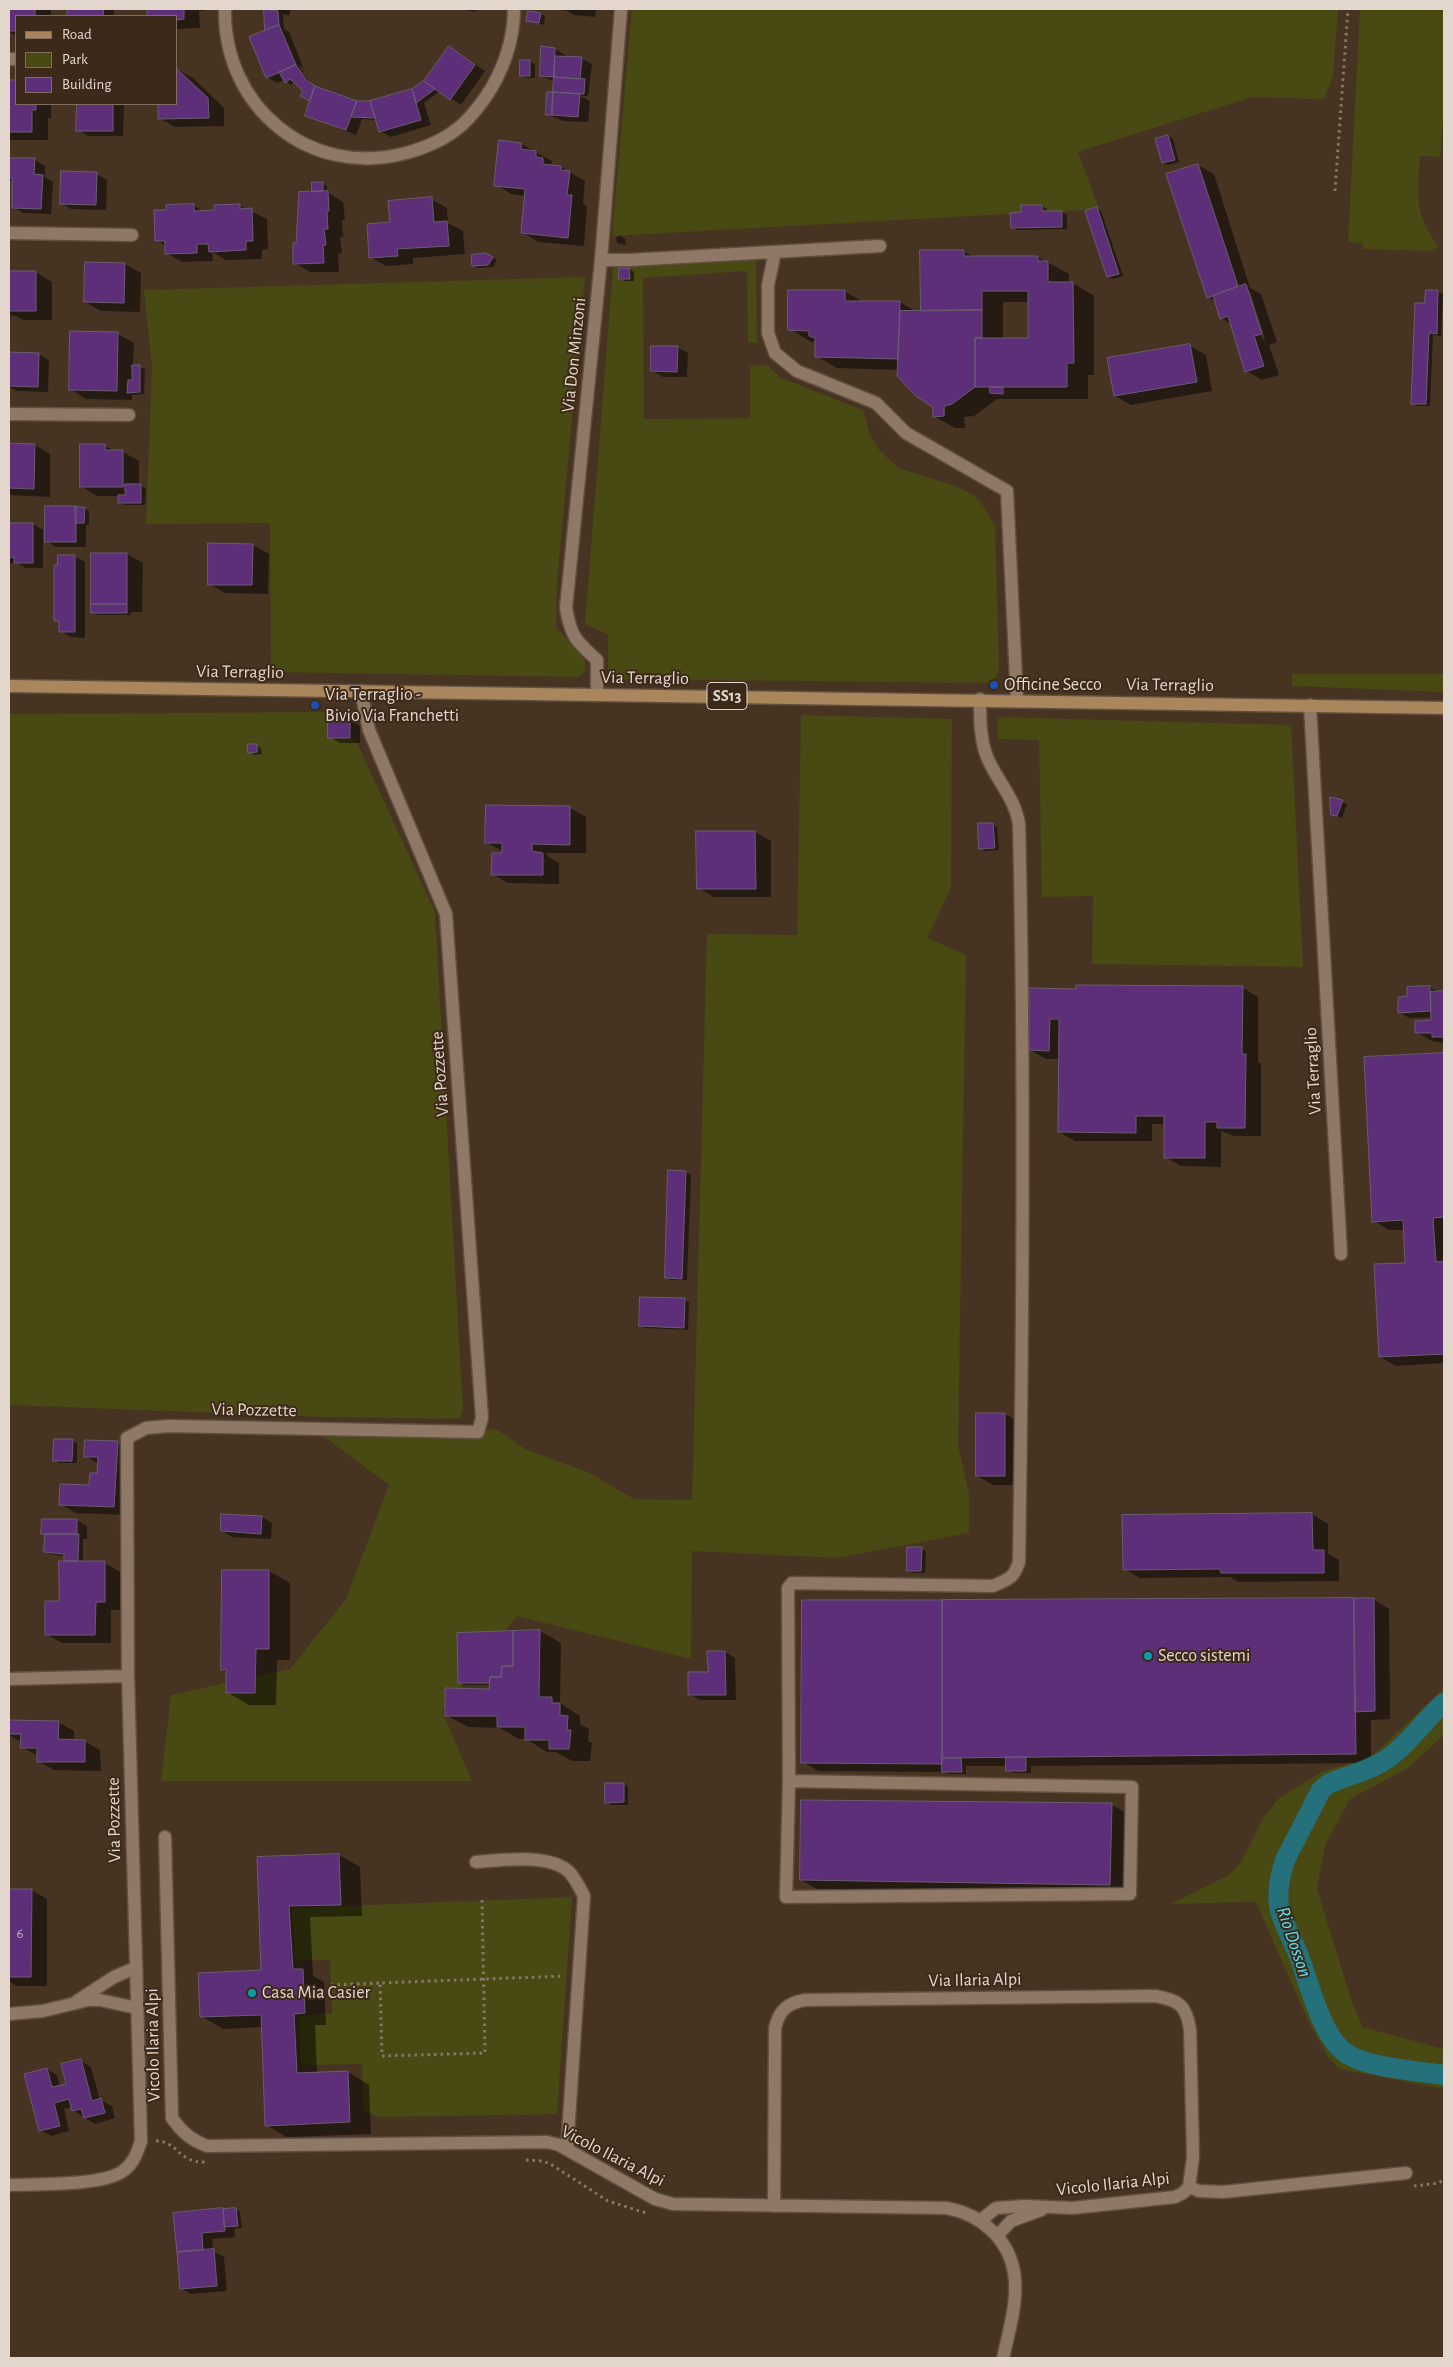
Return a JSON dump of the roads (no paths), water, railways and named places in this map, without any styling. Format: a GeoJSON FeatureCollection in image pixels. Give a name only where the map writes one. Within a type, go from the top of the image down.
{"type":"FeatureCollection","features":[{"type":"Feature","properties":{"kind":"main road","name":"Via Terraglio"},"geometry":{"type":"LineString","coordinates":[[9,686],[980,699],[1444,708]]}},
{"type":"Feature","properties":{"kind":"street"},"geometry":{"type":"LineString","coordinates":[[225,9],[228,47],[235,67],[245,89],[264,114],[283,132],[307,146],[333,155],[365,159],[393,156],[423,148],[459,128],[492,87],[502,68],[512,36],[514,9]]}},
{"type":"Feature","properties":{"kind":"street","name":"Via Don Minzoni"},"geometry":{"type":"LineString","coordinates":[[597,695],[597,660],[575,641],[566,608],[601,260],[621,9]]}},
{"type":"Feature","properties":{"kind":"street"},"geometry":{"type":"LineString","coordinates":[[9,233],[132,235]]}},
{"type":"Feature","properties":{"kind":"street"},"geometry":{"type":"LineString","coordinates":[[601,260],[880,246]]}},
{"type":"Feature","properties":{"kind":"street"},"geometry":{"type":"LineString","coordinates":[[775,252],[768,285],[768,334],[775,353],[797,372],[876,404],[906,433],[1007,491],[1017,700]]}},
{"type":"Feature","properties":{"kind":"street"},"geometry":{"type":"LineString","coordinates":[[9,414],[129,415]]}},
{"type":"Feature","properties":{"kind":"street","name":"Via Pozzette"},"geometry":{"type":"LineString","coordinates":[[9,2185],[96,2180],[111,2177],[122,2172],[132,2163],[141,2141],[128,1676],[127,1438],[146,1428],[168,1426],[478,1432],[482,1418],[446,914],[369,730],[361,691]]}},
{"type":"Feature","properties":{"kind":"street"},"geometry":{"type":"LineString","coordinates":[[789,1781],[1132,1786],[1130,1894],[786,1897],[789,1781],[788,1588],[792,1583],[993,1586],[1015,1574],[1019,1562],[1024,1284],[1023,988],[1019,824],[1013,804],[987,757],[980,721],[980,699]]}},
{"type":"Feature","properties":{"kind":"street","name":"Via Terraglio"},"geometry":{"type":"LineString","coordinates":[[1310,705],[1341,1254]]}},
{"type":"Feature","properties":{"kind":"street"},"geometry":{"type":"LineString","coordinates":[[9,1679],[128,1676]]}},
{"type":"Feature","properties":{"kind":"street","name":"Vicolo Ilaria Alpi"},"geometry":{"type":"LineString","coordinates":[[165,1837],[172,2118],[192,2140],[207,2146],[547,2142],[563,2147],[637,2190],[663,2202],[686,2205],[946,2208],[958,2210],[981,2220],[996,2208],[1073,2208],[1175,2197],[1189,2187],[1199,2191],[1223,2192],[1406,2173]]}},
{"type":"Feature","properties":{"kind":"street"},"geometry":{"type":"LineString","coordinates":[[476,1862],[521,1859],[548,1862],[569,1871],[584,1896],[563,2147]]}},
{"type":"Feature","properties":{"kind":"street"},"geometry":{"type":"LineString","coordinates":[[72,2004],[114,1977],[136,1968]]}},
{"type":"Feature","properties":{"kind":"street","name":"Via Ilaria Alpi"},"geometry":{"type":"LineString","coordinates":[[774,2206],[775,2028],[784,2008],[796,2001],[804,2000],[1155,1996],[1177,2002],[1187,2013],[1190,2030],[1193,2157],[1189,2187]]}},
{"type":"Feature","properties":{"kind":"street"},"geometry":{"type":"LineString","coordinates":[[9,2014],[43,2012],[72,2004],[100,2000],[137,2008]]}},
{"type":"Feature","properties":{"kind":"street"},"geometry":{"type":"LineString","coordinates":[[997,2236],[1011,2221],[1051,2208]]}},
{"type":"Feature","properties":{"kind":"street"},"geometry":{"type":"LineString","coordinates":[[981,2220],[1008,2249],[1012,2263],[1016,2289],[1003,2358]]}},
{"type":"Feature","properties":{"kind":"waterway","name":"Rio Dosson"},"geometry":{"type":"LineString","coordinates":[[1444,1703],[1398,1750],[1382,1762],[1369,1769],[1328,1784],[1321,1790],[1285,1860],[1280,1877],[1278,1895],[1283,1919],[1318,2011],[1338,2046],[1347,2054],[1368,2063],[1444,2075]]}},
{"type":"Feature","properties":{"kind":"place","name":"Officine Secco"},"geometry":{"type":"Point","coordinates":[994,685]}},
{"type":"Feature","properties":{"kind":"place","name":"Via Terraglio - Bivio Via Franchetti"},"geometry":{"type":"Point","coordinates":[315,705]}},
{"type":"Feature","properties":{"kind":"place","name":"Secco sistemi"},"geometry":{"type":"Point","coordinates":[1148,1656]}},
{"type":"Feature","properties":{"kind":"place","name":"Casa Mia Casier"},"geometry":{"type":"Point","coordinates":[252,1993]}}]}
